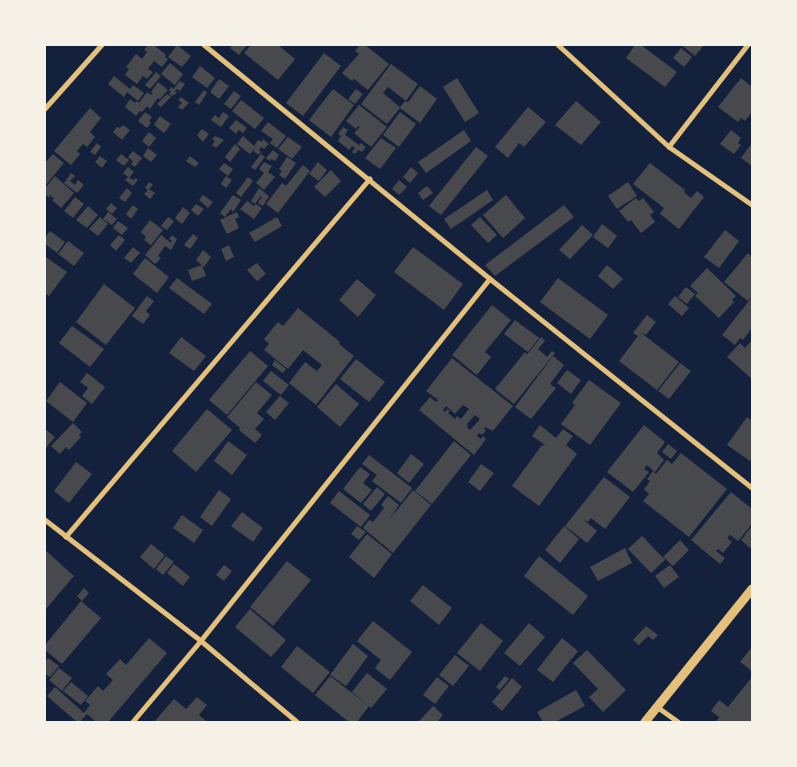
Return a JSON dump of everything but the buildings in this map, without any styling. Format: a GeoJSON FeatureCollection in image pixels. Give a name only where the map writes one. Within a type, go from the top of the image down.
{"type":"FeatureCollection","features":[{"type":"Feature","properties":{"kind":"street"},"geometry":{"type":"LineString","coordinates":[[45,109],[102,45]]}},
{"type":"Feature","properties":{"kind":"street"},"geometry":{"type":"LineString","coordinates":[[204,45],[490,279],[752,488]]}},
{"type":"Feature","properties":{"kind":"street"},"geometry":{"type":"LineString","coordinates":[[558,45],[669,147],[752,205]]}},
{"type":"Feature","properties":{"kind":"street"},"geometry":{"type":"LineString","coordinates":[[669,147],[748,45]]}},
{"type":"Feature","properties":{"kind":"street"},"geometry":{"type":"LineString","coordinates":[[66,537],[370,179]]}},
{"type":"Feature","properties":{"kind":"street"},"geometry":{"type":"LineString","coordinates":[[133,722],[201,641],[490,279]]}},
{"type":"Feature","properties":{"kind":"street"},"geometry":{"type":"LineString","coordinates":[[45,520],[201,641],[297,722]]}},
{"type":"Feature","properties":{"kind":"street"},"geometry":{"type":"LineString","coordinates":[[645,722],[752,589]]}},
{"type":"Feature","properties":{"kind":"street"},"geometry":{"type":"LineString","coordinates":[[657,707],[678,722]]}}]}
